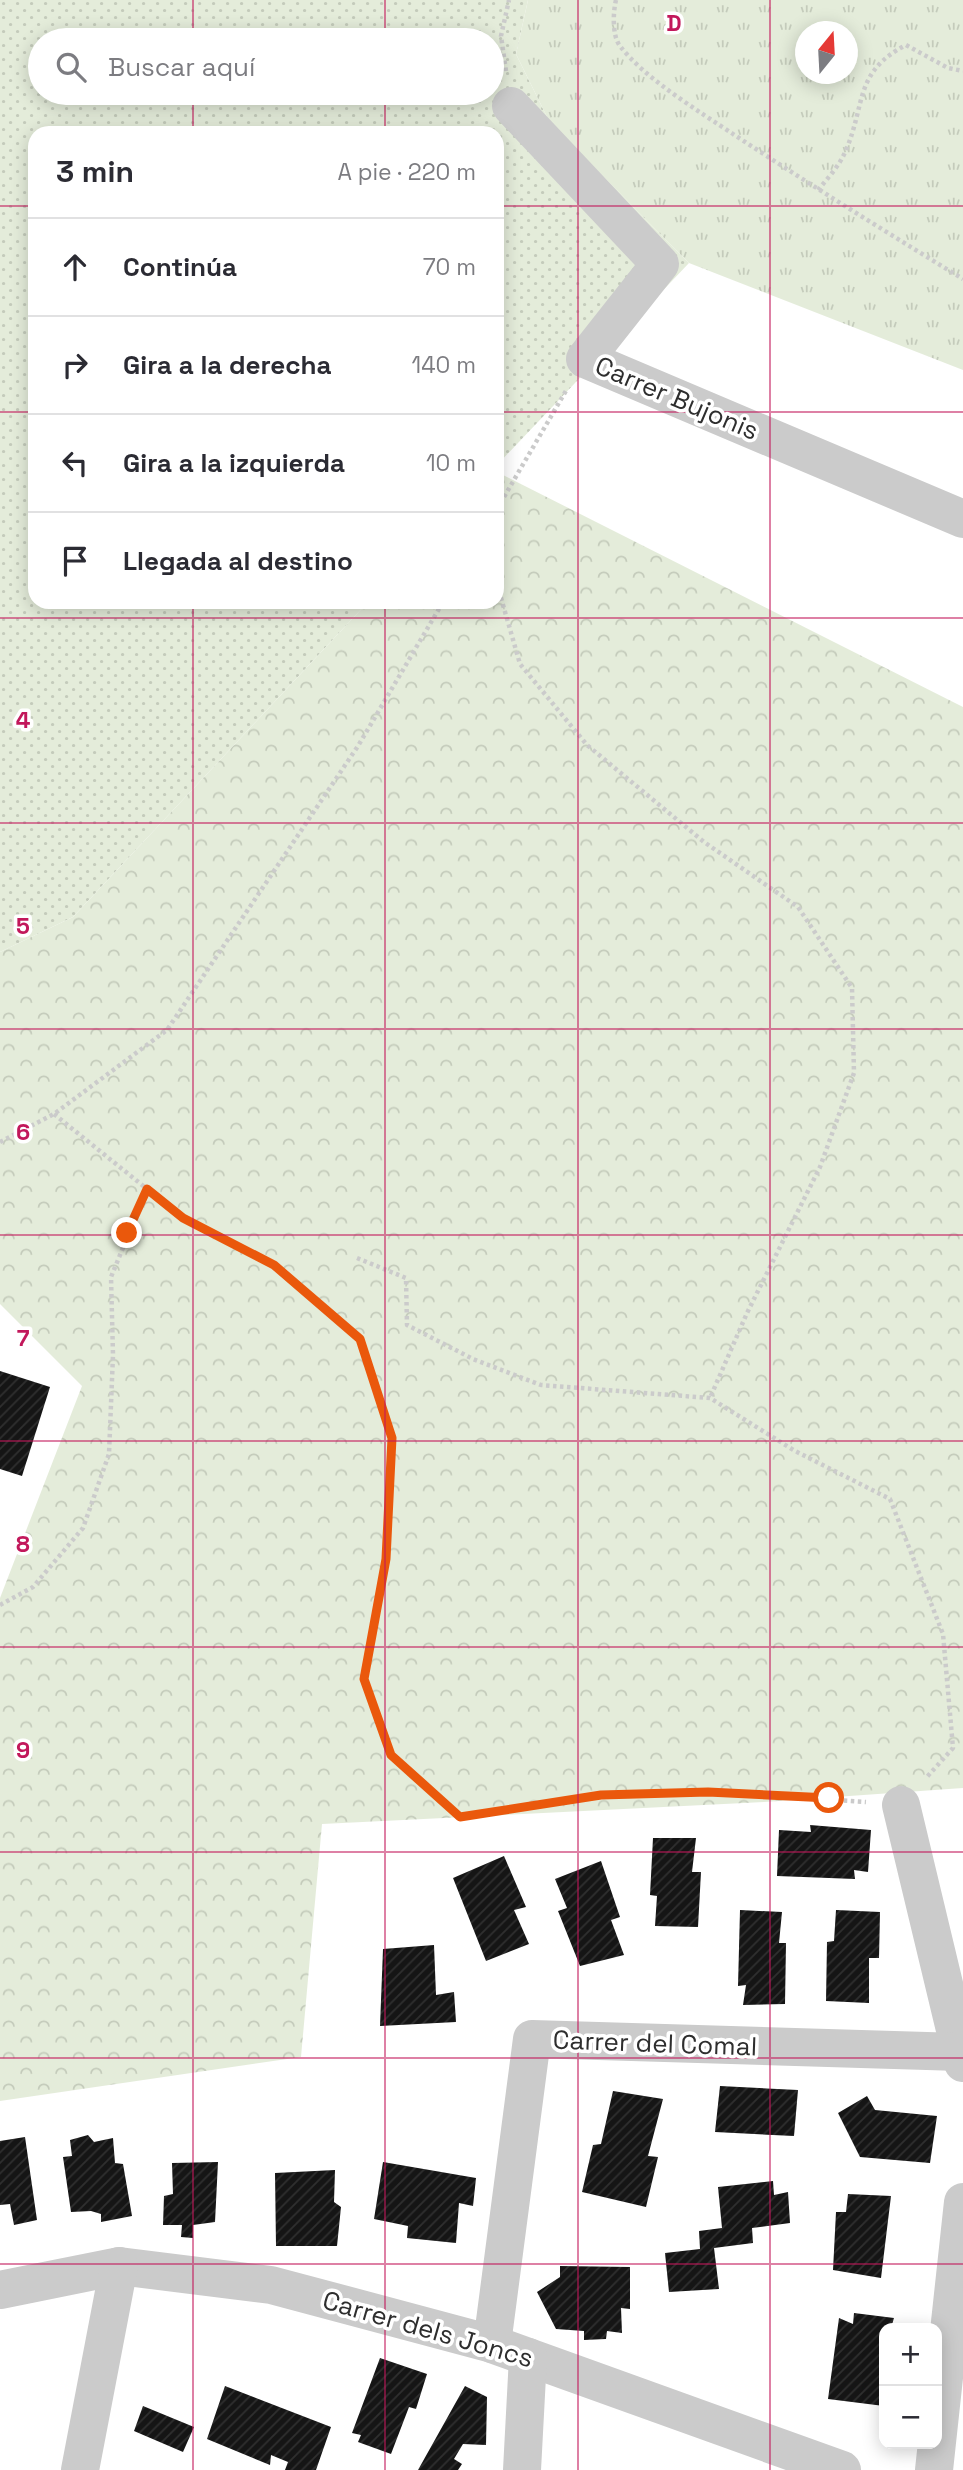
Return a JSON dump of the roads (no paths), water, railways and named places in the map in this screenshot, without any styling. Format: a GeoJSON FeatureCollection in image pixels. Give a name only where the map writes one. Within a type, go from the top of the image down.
{"type":"FeatureCollection","features":[{"type":"Feature","properties":{"kind":"street","name":"Carrer Bujonis"},"geometry":{"type":"LineString","coordinates":[[511,106],[660,264],[585,359],[963,519]]}},
{"type":"Feature","properties":{"kind":"street"},"geometry":{"type":"LineString","coordinates":[[901,1805],[961,2058]]}},
{"type":"Feature","properties":{"kind":"street","name":"Carrer del Comal"},"geometry":{"type":"LineString","coordinates":[[510,2350],[531,2039],[961,2058]]}},
{"type":"Feature","properties":{"kind":"street"},"geometry":{"type":"LineString","coordinates":[[934,2470],[963,2202]]}},
{"type":"Feature","properties":{"kind":"street"},"geometry":{"type":"LineString","coordinates":[[80,2470],[119,2266]]}},
{"type":"Feature","properties":{"kind":"street","name":"Carrer dels Joncs"},"geometry":{"type":"LineString","coordinates":[[0,2290],[119,2266],[271,2285],[510,2350],[842,2470]]}},
{"type":"Feature","properties":{"kind":"street"},"geometry":{"type":"LineString","coordinates":[[510,2350],[522,2470]]}}]}
